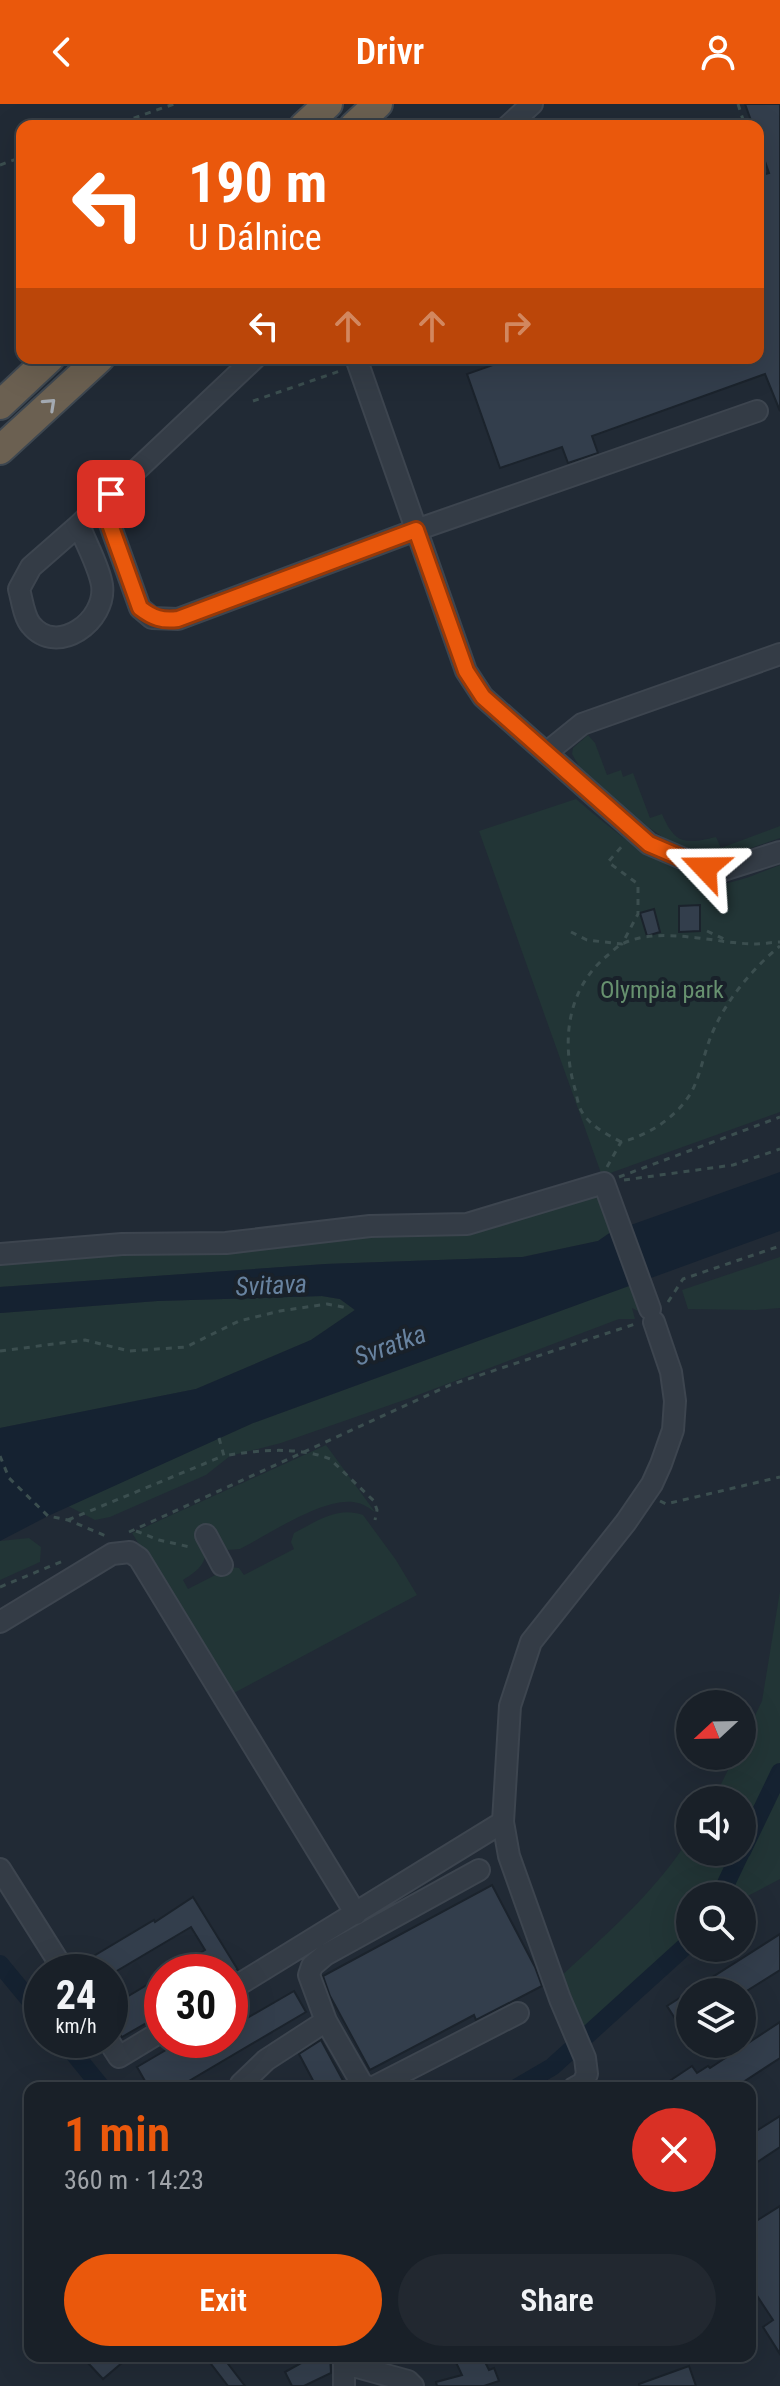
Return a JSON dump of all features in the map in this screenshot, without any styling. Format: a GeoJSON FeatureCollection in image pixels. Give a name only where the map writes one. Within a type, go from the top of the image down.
{"type":"FeatureCollection","features":[{"type":"Feature","properties":{"kind":"highway"},"geometry":{"type":"LineString","coordinates":[[311,120],[328,104]]}},
{"type":"Feature","properties":{"kind":"highway"},"geometry":{"type":"LineString","coordinates":[[361,120],[378,104]]}},
{"type":"Feature","properties":{"kind":"highway"},"geometry":{"type":"LineString","coordinates":[[0,405],[44,364]]}},
{"type":"Feature","properties":{"kind":"highway"},"geometry":{"type":"LineString","coordinates":[[0,450],[93,364]]}},
{"type":"Feature","properties":{"kind":"street"},"geometry":{"type":"LineString","coordinates":[[515,120],[532,104]]}},
{"type":"Feature","properties":{"kind":"street"},"geometry":{"type":"LineString","coordinates":[[79,525],[102,587],[97,609],[83,629],[64,638],[45,637],[28,624],[19,589],[31,567],[249,364]]}},
{"type":"Feature","properties":{"kind":"street"},"geometry":{"type":"LineString","coordinates":[[359,364],[473,684],[483,697],[649,844],[705,868],[720,871],[780,852]]}},
{"type":"Feature","properties":{"kind":"street"},"geometry":{"type":"LineString","coordinates":[[111,494],[107,516],[140,608],[152,618],[178,619],[416,530],[757,411]]}},
{"type":"Feature","properties":{"kind":"street"},"geometry":{"type":"LineString","coordinates":[[546,753],[582,724],[780,654]]}},
{"type":"Feature","properties":{"kind":"street"},"geometry":{"type":"LineString","coordinates":[[0,1254],[122,1244],[226,1243],[370,1226],[467,1224],[607,1191],[674,1386],[675,1415],[664,1457],[646,1493],[531,1642],[510,1706],[503,1822],[509,1856],[585,2058],[587,2074],[583,2082]]}},
{"type":"Feature","properties":{"kind":"street"},"geometry":{"type":"LineString","coordinates":[[0,1622],[112,1554],[130,1552],[139,1558],[356,1914]]}},
{"type":"Feature","properties":{"kind":"street"},"geometry":{"type":"LineString","coordinates":[[248,1979],[503,1822]]}},
{"type":"Feature","properties":{"kind":"street"},"geometry":{"type":"LineString","coordinates":[[0,1869],[54,1954]]}},
{"type":"Feature","properties":{"kind":"street"},"geometry":{"type":"LineString","coordinates":[[361,2082],[326,2021],[309,1975],[312,1966],[325,1955],[479,1870]]}},
{"type":"Feature","properties":{"kind":"street"},"geometry":{"type":"LineString","coordinates":[[384,2082],[518,2013]]}},
{"type":"Feature","properties":{"kind":"street"},"geometry":{"type":"LineString","coordinates":[[243,2082],[266,2060],[326,2021]]}},
{"type":"Feature","properties":{"kind":"street"},"geometry":{"type":"LineString","coordinates":[[344,2386],[345,2362]]}},
{"type":"Feature","properties":{"kind":"street"},"geometry":{"type":"LineString","coordinates":[[351,2362],[408,2381],[413,2386]]}},
{"type":"Feature","properties":{"kind":"path"},"geometry":{"type":"LineString","coordinates":[[128,120],[174,104]]}},
{"type":"Feature","properties":{"kind":"path"},"geometry":{"type":"LineString","coordinates":[[253,401],[350,364]]}},
{"type":"Feature","properties":{"kind":"path"},"geometry":{"type":"LineString","coordinates":[[621,1142],[595,1127],[582,1112],[567,1048],[569,1025],[579,991],[597,964],[622,944],[638,914],[638,884],[608,862],[634,832]]}},
{"type":"Feature","properties":{"kind":"path"},"geometry":{"type":"LineString","coordinates":[[707,931],[729,941]]}},
{"type":"Feature","properties":{"kind":"path"},"geometry":{"type":"LineString","coordinates":[[571,932],[587,940],[622,944],[672,936],[780,944]]}},
{"type":"Feature","properties":{"kind":"path"},"geometry":{"type":"LineString","coordinates":[[607,1191],[611,1155],[621,1142],[633,1139],[661,1123],[684,1105],[696,1085],[714,1027],[750,977],[780,944]]}},
{"type":"Feature","properties":{"kind":"path"},"geometry":{"type":"LineString","coordinates":[[607,1191],[780,1117]]}},
{"type":"Feature","properties":{"kind":"path"},"geometry":{"type":"LineString","coordinates":[[607,1191],[733,1165],[780,1149]]}},
{"type":"Feature","properties":{"kind":"path"},"geometry":{"type":"LineString","coordinates":[[124,1535],[473,1377],[652,1316],[683,1279],[780,1246]]}},
{"type":"Feature","properties":{"kind":"path"},"geometry":{"type":"LineString","coordinates":[[0,1351],[85,1340],[129,1351],[186,1347],[253,1317],[327,1304],[348,1308]]}},
{"type":"Feature","properties":{"kind":"path"},"geometry":{"type":"LineString","coordinates":[[219,1438],[224,1456]]}},
{"type":"Feature","properties":{"kind":"path"},"geometry":{"type":"LineString","coordinates":[[68,1520],[224,1456],[268,1450],[321,1456],[338,1465],[374,1501],[377,1510],[375,1520]]}},
{"type":"Feature","properties":{"kind":"path"},"geometry":{"type":"LineString","coordinates":[[0,1456],[9,1478],[48,1516],[68,1520],[113,1539],[99,1545]]}},
{"type":"Feature","properties":{"kind":"path"},"geometry":{"type":"LineString","coordinates":[[646,1493],[666,1504],[780,1477]]}},
{"type":"Feature","properties":{"kind":"path"},"geometry":{"type":"LineString","coordinates":[[134,1530],[159,1540],[214,1550]]}},
{"type":"Feature","properties":{"kind":"path"},"geometry":{"type":"LineString","coordinates":[[0,1587],[71,1557]]}},
{"type":"Feature","properties":{"kind":"green space"},"geometry":{"type":"Polygon","coordinates":[[[588,735],[595,743],[607,775],[621,770],[623,777],[633,773],[650,818],[662,814],[677,837],[697,841],[716,837],[721,848],[780,826],[780,838],[722,858],[708,857],[676,846],[648,827],[580,768],[572,754],[573,748],[588,735]]]}},
{"type":"Feature","properties":{"kind":"green space","name":"Olympia park"},"geometry":{"type":"Polygon","coordinates":[[[576,799],[643,851],[705,881],[728,883],[780,865],[780,1112],[602,1176],[479,831],[576,799]]]}},
{"type":"Feature","properties":{"kind":"green space"},"geometry":{"type":"Polygon","coordinates":[[[595,1194],[601,1198],[611,1232],[598,1241],[522,1257],[326,1264],[0,1287],[0,1260],[355,1231],[595,1194]]]}},
{"type":"Feature","properties":{"kind":"green space"},"geometry":{"type":"Polygon","coordinates":[[[780,1257],[780,1308],[688,1309],[682,1290],[780,1257]]]}},
{"type":"Feature","properties":{"kind":"green space"},"geometry":{"type":"Polygon","coordinates":[[[631,1285],[640,1312],[632,1308],[635,1319],[619,1319],[410,1398],[281,1443],[230,1456],[206,1475],[110,1517],[95,1520],[68,1506],[253,1423],[631,1285]]]}},
{"type":"Feature","properties":{"kind":"green space"},"geometry":{"type":"Polygon","coordinates":[[[322,1296],[340,1299],[355,1310],[311,1340],[196,1389],[0,1428],[0,1313],[157,1301],[322,1296]]]}},
{"type":"Feature","properties":{"kind":"green space"},"geometry":{"type":"Polygon","coordinates":[[[326,1445],[375,1512],[358,1503],[330,1504],[298,1517],[240,1549],[227,1550],[215,1542],[206,1548],[200,1567],[183,1580],[188,1589],[231,1567],[239,1568],[244,1575],[294,1549],[291,1542],[294,1533],[327,1516],[344,1512],[363,1515],[417,1595],[232,1694],[132,1533],[326,1445]]]}},
{"type":"Feature","properties":{"kind":"green space"},"geometry":{"type":"Polygon","coordinates":[[[29,1538],[41,1547],[40,1562],[0,1580],[0,1541],[29,1538]]]}},
{"type":"Feature","properties":{"kind":"green space"},"geometry":{"type":"Polygon","coordinates":[[[780,1591],[780,1879],[756,1892],[756,1882],[676,1882],[676,1962],[681,1962],[588,2044],[557,1980],[645,1895],[676,1857],[676,1866],[756,1866],[756,1786],[720,1786],[728,1770],[756,1770],[756,1713],[762,1701],[780,1591]]]}},
{"type":"Feature","properties":{"kind":"water"},"geometry":{"type":"Polygon","coordinates":[[[780,1172],[780,1231],[253,1423],[0,1541],[0,1428],[196,1389],[311,1340],[355,1310],[340,1299],[322,1296],[157,1301],[0,1313],[0,1287],[326,1264],[523,1257],[598,1241],[611,1232],[780,1172]]]}},
{"type":"Feature","properties":{"kind":"building"},"geometry":{"type":"Polygon","coordinates":[[[745,104],[780,104],[780,411],[765,374],[592,436],[598,453],[568,463],[562,447],[500,468],[467,374],[496,364],[764,364],[764,174],[769,173],[764,158],[764,120],[751,120],[745,104]]]}},
{"type":"Feature","properties":{"kind":"building"},"geometry":{"type":"Polygon","coordinates":[[[700,905],[700,931],[679,932],[679,906],[700,905]]]}},
{"type":"Feature","properties":{"kind":"building"},"geometry":{"type":"Polygon","coordinates":[[[654,909],[660,932],[647,936],[640,913],[654,909]]]}},
{"type":"Feature","properties":{"kind":"building"},"geometry":{"type":"Polygon","coordinates":[[[492,1885],[542,1986],[476,2020],[474,2015],[370,2070],[330,1996],[323,1976],[492,1885]]]}},
{"type":"Feature","properties":{"kind":"building"},"geometry":{"type":"Polygon","coordinates":[[[193,1897],[228,1954],[198,1954],[205,1950],[191,1927],[128,1964],[128,1954],[97,1954],[193,1897]]]}},
{"type":"Feature","properties":{"kind":"building"},"geometry":{"type":"Polygon","coordinates":[[[780,1934],[780,1970],[756,1985],[756,1978],[711,1978],[736,1962],[756,1962],[756,1949],[780,1934]]]}},
{"type":"Feature","properties":{"kind":"building"},"geometry":{"type":"Polygon","coordinates":[[[144,1987],[144,2024],[128,2034],[128,1996],[144,1987]]]}},
{"type":"Feature","properties":{"kind":"building"},"geometry":{"type":"Polygon","coordinates":[[[294,1991],[306,2012],[248,2046],[248,2018],[294,1991]]]}},
{"type":"Feature","properties":{"kind":"building"},"geometry":{"type":"Polygon","coordinates":[[[676,2000],[676,2020],[667,2006],[676,2000]]]}},
{"type":"Feature","properties":{"kind":"building"},"geometry":{"type":"Polygon","coordinates":[[[780,2022],[780,2058],[743,2082],[668,2082],[692,2066],[697,2073],[708,2066],[710,2068],[725,2058],[756,2058],[756,2038],[780,2022]]]}},
{"type":"Feature","properties":{"kind":"building"},"geometry":{"type":"Polygon","coordinates":[[[321,2040],[344,2082],[314,2082],[299,2054],[321,2040]]]}},
{"type":"Feature","properties":{"kind":"building"},"geometry":{"type":"Polygon","coordinates":[[[152,2058],[228,2058],[187,2082],[146,2082],[137,2067],[152,2058]]]}},
{"type":"Feature","properties":{"kind":"building"},"geometry":{"type":"Polygon","coordinates":[[[780,2116],[780,2147],[756,2163],[756,2131],[780,2116]]]}},
{"type":"Feature","properties":{"kind":"building"},"geometry":{"type":"Polygon","coordinates":[[[780,2206],[780,2354],[763,2327],[773,2320],[756,2294],[756,2221],[780,2206]]]}},
{"type":"Feature","properties":{"kind":"building"},"geometry":{"type":"Polygon","coordinates":[[[89,2362],[123,2362],[103,2379],[89,2362]]]}},
{"type":"Feature","properties":{"kind":"building"},"geometry":{"type":"Polygon","coordinates":[[[210,2362],[227,2362],[245,2386],[228,2386],[210,2362]]]}},
{"type":"Feature","properties":{"kind":"building"},"geometry":{"type":"Polygon","coordinates":[[[303,2362],[330,2362],[331,2373],[304,2386],[292,2386],[285,2372],[303,2362]]]}},
{"type":"Feature","properties":{"kind":"building"},"geometry":{"type":"Polygon","coordinates":[[[456,2362],[485,2362],[489,2370],[494,2368],[499,2381],[484,2386],[437,2386],[436,2382],[462,2375],[456,2362]]]}},
{"type":"Feature","properties":{"kind":"building"},"geometry":{"type":"Polygon","coordinates":[[[689,2366],[696,2386],[639,2386],[639,2384],[689,2366]]]}},
{"type":"Feature","properties":{"kind":"waterway"},"geometry":{"type":"LineString","coordinates":[[756,1822],[780,1772]]}},
{"type":"Feature","properties":{"kind":"waterway"},"geometry":{"type":"LineString","coordinates":[[727,1882],[734,1866]]}},
{"type":"Feature","properties":{"kind":"waterway"},"geometry":{"type":"LineString","coordinates":[[526,2082],[552,2067],[676,1955]]}},
{"type":"Feature","properties":{"kind":"waterway"},"geometry":{"type":"LineString","coordinates":[[0,1964],[24,1993]]}},
{"type":"Feature","properties":{"kind":"waterway"},"geometry":{"type":"LineString","coordinates":[[78,2058],[97,2082]]}},
{"type":"Feature","properties":{"kind":"route"},"geometry":{"type":"LineString","coordinates":[[111,494],[107,516],[140,608],[152,618],[166,620],[178,619],[248,594],[416,530],[466,671],[483,697],[649,844],[705,868]]}},
{"type":"Feature","properties":{"kind":"water label","name":"Svitava"},"geometry":{"type":"Point","coordinates":[271,1285]}},
{"type":"Feature","properties":{"kind":"water label","name":"Svratka"},"geometry":{"type":"Point","coordinates":[390,1345]}}]}
